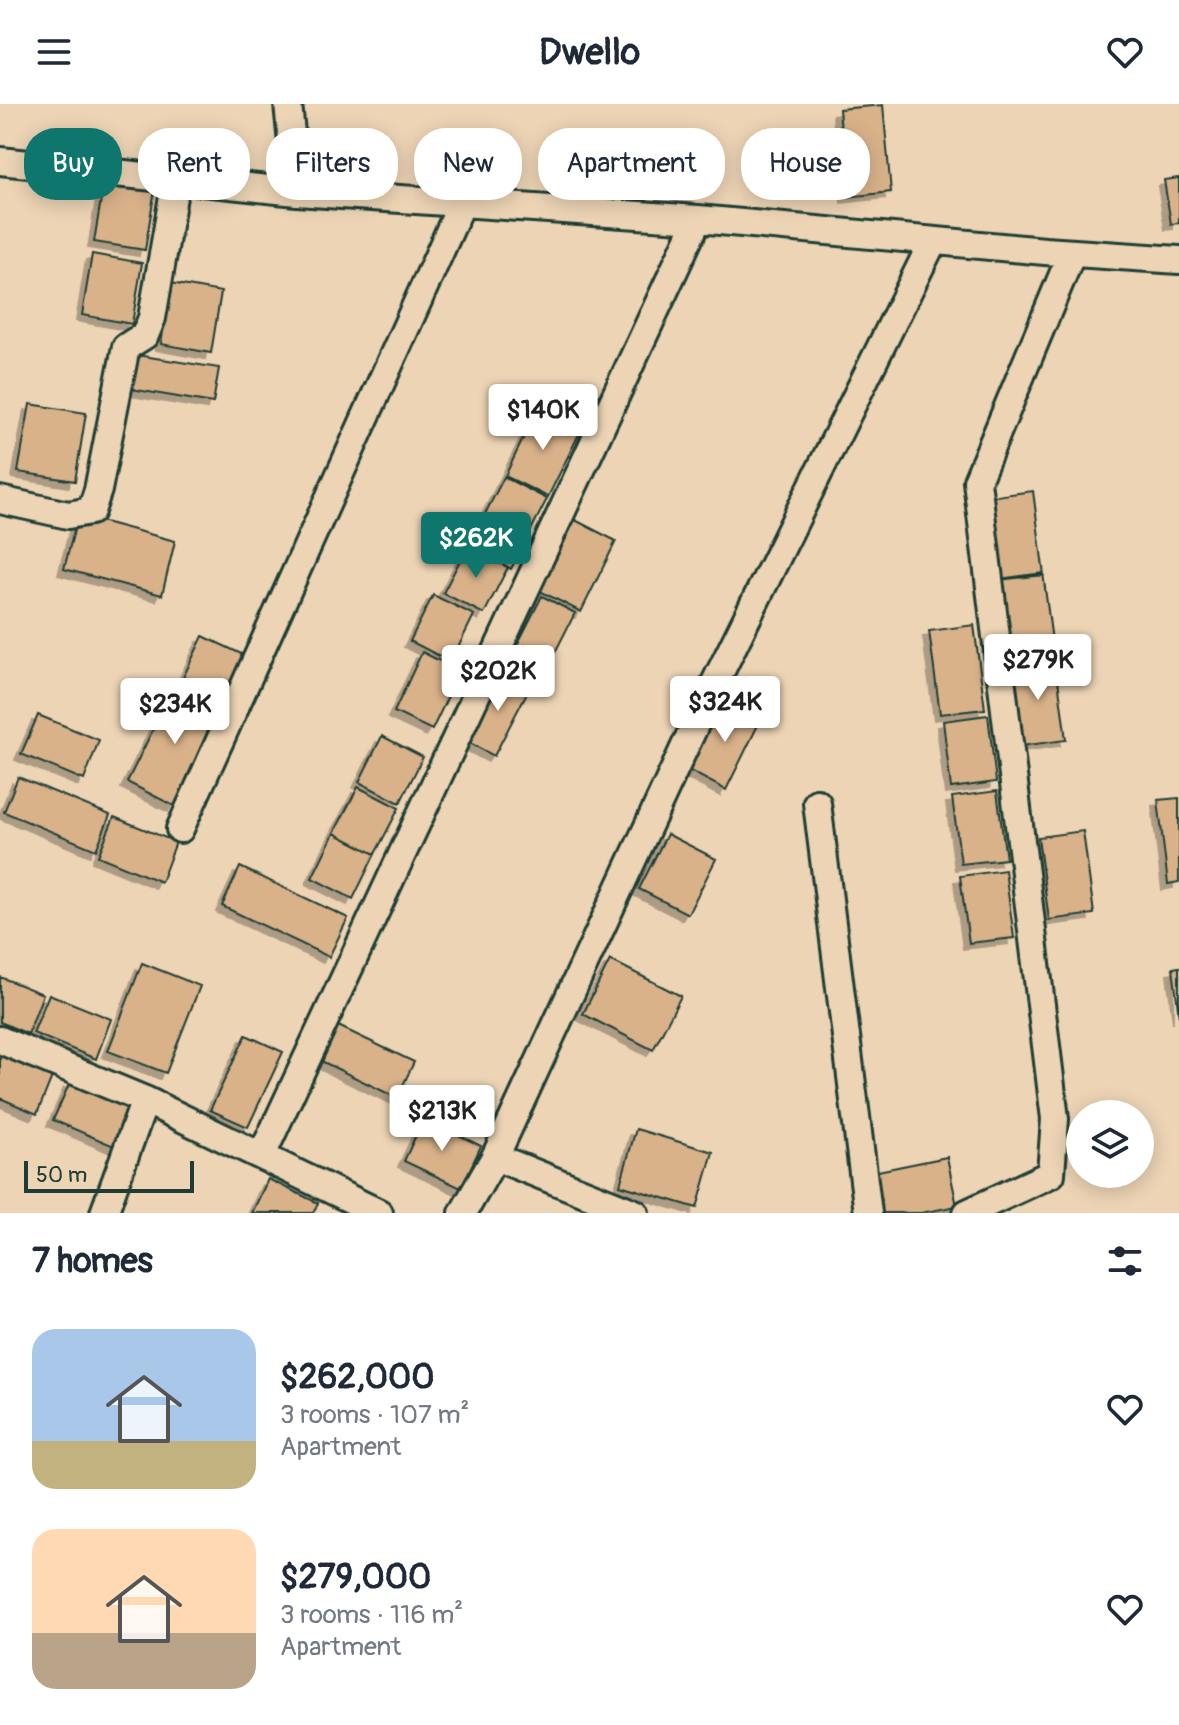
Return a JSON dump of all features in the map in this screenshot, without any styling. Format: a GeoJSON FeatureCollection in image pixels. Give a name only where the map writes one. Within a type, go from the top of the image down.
{"type":"FeatureCollection","features":[{"type":"Feature","properties":{"kind":"street"},"geometry":{"type":"LineString","coordinates":[[288,104],[290,128]]}},
{"type":"Feature","properties":{"kind":"street"},"geometry":{"type":"LineString","coordinates":[[0,161],[138,175]]}},
{"type":"Feature","properties":{"kind":"street"},"geometry":{"type":"LineString","coordinates":[[398,199],[698,219],[1179,260]]}},
{"type":"Feature","properties":{"kind":"street"},"geometry":{"type":"LineString","coordinates":[[0,500],[68,515],[91,511],[98,490],[126,347],[145,335],[152,318],[172,200]]}},
{"type":"Feature","properties":{"kind":"street"},"geometry":{"type":"LineString","coordinates":[[180,829],[462,203]]}},
{"type":"Feature","properties":{"kind":"street"},"geometry":{"type":"LineString","coordinates":[[262,1155],[698,219]]}},
{"type":"Feature","properties":{"kind":"street"},"geometry":{"type":"LineString","coordinates":[[463,1213],[495,1157],[706,701],[933,241]]}},
{"type":"Feature","properties":{"kind":"street"},"geometry":{"type":"LineString","coordinates":[[967,1213],[1051,1174],[1055,1119],[977,481],[1072,253]]}},
{"type":"Feature","properties":{"kind":"street"},"geometry":{"type":"LineString","coordinates":[[817,803],[868,1213]]}},
{"type":"Feature","properties":{"kind":"street"},"geometry":{"type":"LineString","coordinates":[[0,1040],[145,1100],[379,1213]]}},
{"type":"Feature","properties":{"kind":"street"},"geometry":{"type":"LineString","coordinates":[[104,1213],[145,1100]]}},
{"type":"Feature","properties":{"kind":"street"},"geometry":{"type":"LineString","coordinates":[[495,1157],[635,1213]]}},
{"type":"Feature","properties":{"kind":"building"},"geometry":{"type":"Polygon","coordinates":[[[883,105],[891,192],[870,194],[870,128],[841,128],[839,109],[883,105]]]}},
{"type":"Feature","properties":{"kind":"building"},"geometry":{"type":"Polygon","coordinates":[[[1179,178],[1179,223],[1171,224],[1164,180],[1179,178]]]}},
{"type":"Feature","properties":{"kind":"building"},"geometry":{"type":"Polygon","coordinates":[[[122,184],[138,186],[138,200],[153,200],[145,250],[94,242],[101,200],[122,200],[122,184]]]}},
{"type":"Feature","properties":{"kind":"building"},"geometry":{"type":"Polygon","coordinates":[[[92,254],[142,263],[132,324],[82,315],[92,254]]]}},
{"type":"Feature","properties":{"kind":"building"},"geometry":{"type":"Polygon","coordinates":[[[171,283],[221,292],[211,353],[161,344],[171,283]]]}},
{"type":"Feature","properties":{"kind":"building"},"geometry":{"type":"Polygon","coordinates":[[[130,354],[219,368],[213,403],[125,388],[130,354]]]}},
{"type":"Feature","properties":{"kind":"building"},"geometry":{"type":"Polygon","coordinates":[[[30,404],[86,413],[75,481],[18,472],[30,404]]]}},
{"type":"Feature","properties":{"kind":"building"},"geometry":{"type":"Polygon","coordinates":[[[539,406],[582,428],[548,497],[505,476],[539,406]]]}},
{"type":"Feature","properties":{"kind":"building"},"geometry":{"type":"Polygon","coordinates":[[[504,477],[547,499],[511,569],[468,547],[504,477]]]}},
{"type":"Feature","properties":{"kind":"building"},"geometry":{"type":"Polygon","coordinates":[[[1033,491],[1044,575],[999,580],[988,497],[1033,491]]]}},
{"type":"Feature","properties":{"kind":"building"},"geometry":{"type":"Polygon","coordinates":[[[78,515],[175,541],[162,595],[64,569],[78,515]]]}},
{"type":"Feature","properties":{"kind":"building"},"geometry":{"type":"Polygon","coordinates":[[[575,520],[616,541],[581,612],[540,591],[575,520]]]}},
{"type":"Feature","properties":{"kind":"building"},"geometry":{"type":"Polygon","coordinates":[[[467,547],[508,567],[484,614],[443,593],[467,547]]]}},
{"type":"Feature","properties":{"kind":"building"},"geometry":{"type":"Polygon","coordinates":[[[1043,573],[1054,656],[1009,662],[998,579],[1043,573]]]}},
{"type":"Feature","properties":{"kind":"building"},"geometry":{"type":"Polygon","coordinates":[[[433,595],[474,615],[451,662],[410,641],[433,595]]]}},
{"type":"Feature","properties":{"kind":"building"},"geometry":{"type":"Polygon","coordinates":[[[542,596],[575,613],[539,684],[506,667],[542,596]]]}},
{"type":"Feature","properties":{"kind":"building"},"geometry":{"type":"Polygon","coordinates":[[[974,625],[985,709],[940,714],[929,631],[974,625]]]}},
{"type":"Feature","properties":{"kind":"building"},"geometry":{"type":"Polygon","coordinates":[[[203,636],[250,658],[226,708],[179,686],[203,636]]]}},
{"type":"Feature","properties":{"kind":"building"},"geometry":{"type":"Polygon","coordinates":[[[422,652],[460,671],[432,730],[394,712],[422,652]]]}},
{"type":"Feature","properties":{"kind":"building"},"geometry":{"type":"Polygon","coordinates":[[[1055,657],[1066,740],[1021,746],[1010,663],[1055,657]]]}},
{"type":"Feature","properties":{"kind":"building"},"geometry":{"type":"Polygon","coordinates":[[[503,670],[531,685],[494,756],[466,741],[503,670]]]}},
{"type":"Feature","properties":{"kind":"building"},"geometry":{"type":"Polygon","coordinates":[[[175,685],[223,710],[174,806],[127,782],[175,685]]]}},
{"type":"Feature","properties":{"kind":"building"},"geometry":{"type":"Polygon","coordinates":[[[724,698],[762,717],[726,790],[688,770],[724,698]]]}},
{"type":"Feature","properties":{"kind":"building"},"geometry":{"type":"Polygon","coordinates":[[[38,715],[99,740],[84,780],[21,754],[38,715]]]}},
{"type":"Feature","properties":{"kind":"building"},"geometry":{"type":"Polygon","coordinates":[[[988,715],[996,782],[951,788],[943,721],[988,715]]]}},
{"type":"Feature","properties":{"kind":"building"},"geometry":{"type":"Polygon","coordinates":[[[382,736],[423,757],[400,803],[359,782],[382,736]]]}},
{"type":"Feature","properties":{"kind":"building"},"geometry":{"type":"Polygon","coordinates":[[[18,777],[110,815],[96,850],[4,812],[18,777]]]}},
{"type":"Feature","properties":{"kind":"building"},"geometry":{"type":"Polygon","coordinates":[[[358,787],[399,808],[375,854],[334,833],[358,787]]]}},
{"type":"Feature","properties":{"kind":"building"},"geometry":{"type":"Polygon","coordinates":[[[997,791],[1006,859],[961,864],[952,797],[997,791]]]}},
{"type":"Feature","properties":{"kind":"building"},"geometry":{"type":"Polygon","coordinates":[[[1179,798],[1179,882],[1168,884],[1158,800],[1179,798]]]}},
{"type":"Feature","properties":{"kind":"building"},"geometry":{"type":"Polygon","coordinates":[[[114,817],[176,842],[161,882],[98,856],[114,817]]]}},
{"type":"Feature","properties":{"kind":"building"},"geometry":{"type":"Polygon","coordinates":[[[1083,831],[1094,914],[1049,920],[1038,837],[1083,831]]]}},
{"type":"Feature","properties":{"kind":"building"},"geometry":{"type":"Polygon","coordinates":[[[334,833],[375,854],[353,899],[312,878],[334,833]]]}},
{"type":"Feature","properties":{"kind":"building"},"geometry":{"type":"Polygon","coordinates":[[[667,834],[716,859],[688,914],[639,889],[667,834]]]}},
{"type":"Feature","properties":{"kind":"building"},"geometry":{"type":"Polygon","coordinates":[[[240,867],[348,918],[329,957],[222,906],[240,867]]]}},
{"type":"Feature","properties":{"kind":"building"},"geometry":{"type":"Polygon","coordinates":[[[1005,870],[1014,938],[969,943],[960,876],[1005,870]]]}},
{"type":"Feature","properties":{"kind":"building"},"geometry":{"type":"Polygon","coordinates":[[[610,960],[681,996],[653,1050],[583,1014],[610,960]]]}},
{"type":"Feature","properties":{"kind":"building"},"geometry":{"type":"Polygon","coordinates":[[[142,963],[200,986],[166,1073],[108,1051],[142,963]]]}},
{"type":"Feature","properties":{"kind":"building"},"geometry":{"type":"Polygon","coordinates":[[[1179,967],[1179,1017],[1173,968],[1179,967]]]}},
{"type":"Feature","properties":{"kind":"building"},"geometry":{"type":"Polygon","coordinates":[[[0,977],[43,994],[28,1034],[0,1022],[0,977]]]}},
{"type":"Feature","properties":{"kind":"building"},"geometry":{"type":"Polygon","coordinates":[[[49,994],[111,1019],[96,1059],[33,1033],[49,994]]]}},
{"type":"Feature","properties":{"kind":"building"},"geometry":{"type":"Polygon","coordinates":[[[334,1024],[414,1062],[397,1098],[317,1059],[334,1024]]]}},
{"type":"Feature","properties":{"kind":"building"},"geometry":{"type":"Polygon","coordinates":[[[246,1035],[283,1052],[248,1127],[210,1110],[246,1035]]]}},
{"type":"Feature","properties":{"kind":"building"},"geometry":{"type":"Polygon","coordinates":[[[0,1053],[53,1074],[37,1114],[0,1098],[0,1053]]]}},
{"type":"Feature","properties":{"kind":"building"},"geometry":{"type":"Polygon","coordinates":[[[70,1082],[131,1107],[116,1147],[53,1120],[70,1082]]]}},
{"type":"Feature","properties":{"kind":"building"},"geometry":{"type":"Polygon","coordinates":[[[424,1118],[481,1146],[461,1188],[404,1161],[424,1118]]]}},
{"type":"Feature","properties":{"kind":"building"},"geometry":{"type":"Polygon","coordinates":[[[636,1129],[713,1152],[697,1208],[620,1185],[636,1129]]]}},
{"type":"Feature","properties":{"kind":"building"},"geometry":{"type":"Polygon","coordinates":[[[947,1157],[957,1206],[921,1213],[876,1213],[868,1173],[947,1157]]]}},
{"type":"Feature","properties":{"kind":"building"},"geometry":{"type":"Polygon","coordinates":[[[268,1179],[318,1203],[313,1213],[252,1213],[268,1179]]]}}]}
